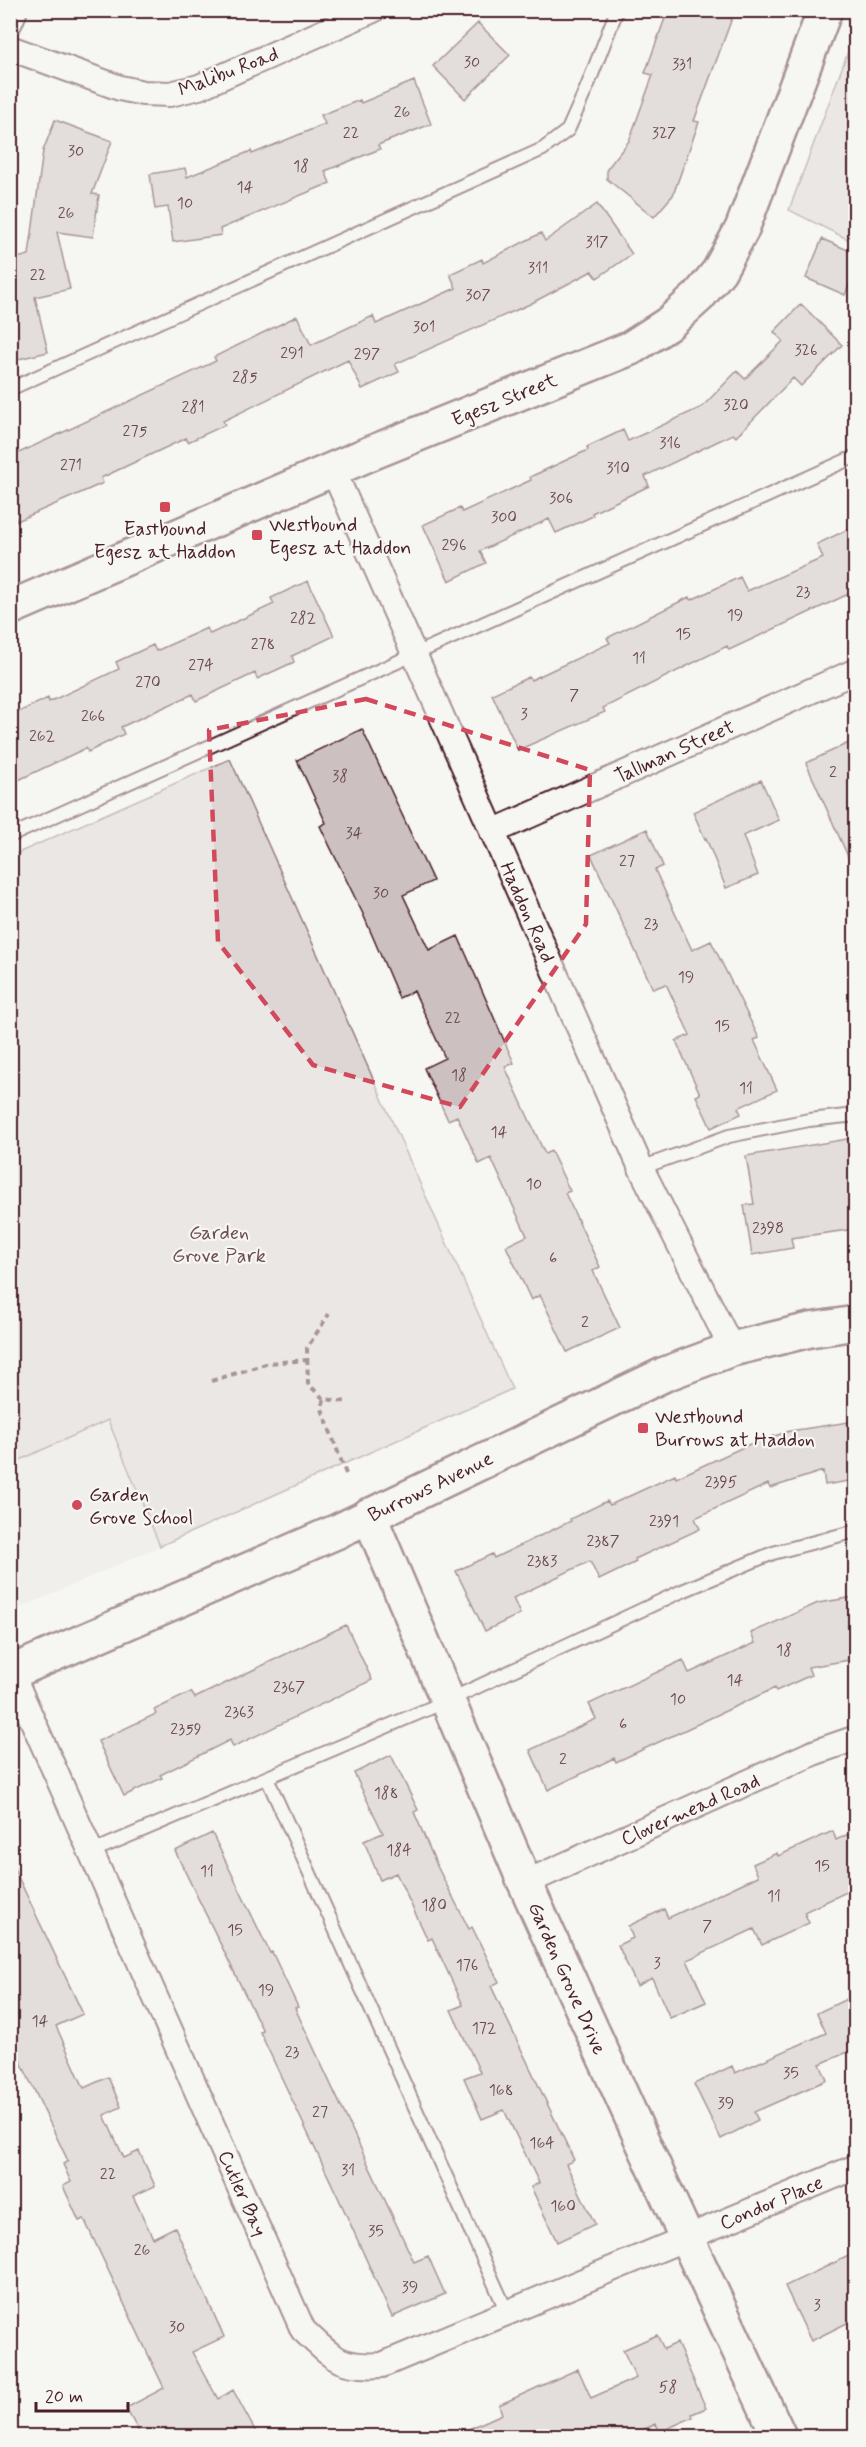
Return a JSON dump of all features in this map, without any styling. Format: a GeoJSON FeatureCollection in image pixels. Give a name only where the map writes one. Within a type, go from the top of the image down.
{"type":"FeatureCollection","features":[{"type":"Feature","properties":{"kind":"street"},"geometry":{"type":"LineString","coordinates":[[10,22],[15,10]]}},
{"type":"Feature","properties":{"kind":"street","name":"Malibu Road"},"geometry":{"type":"LineString","coordinates":[[10,48],[120,88],[143,93],[170,94],[199,87],[373,10]]}},
{"type":"Feature","properties":{"kind":"street","name":"Egesz Street"},"geometry":{"type":"LineString","coordinates":[[10,608],[333,470],[631,348],[668,324],[699,296],[719,271],[742,229],[825,10]]}},
{"type":"Feature","properties":{"kind":"street","name":"Haddon Road"},"geometry":{"type":"LineString","coordinates":[[333,470],[642,1168],[732,1349]]}},
{"type":"Feature","properties":{"kind":"street","name":"Tallman Street"},"geometry":{"type":"LineString","coordinates":[[492,832],[855,671]]}},
{"type":"Feature","properties":{"kind":"street","name":"Burrows Avenue"},"geometry":{"type":"LineString","coordinates":[[11,1672],[338,1531],[665,1374],[732,1349],[810,1330],[855,1323]]}},
{"type":"Feature","properties":{"kind":"street","name":"Garden Grove Drive"},"geometry":{"type":"LineString","coordinates":[[369,1515],[525,1883],[779,2436]]}},
{"type":"Feature","properties":{"kind":"street","name":"Cutler Bay"},"geometry":{"type":"LineString","coordinates":[[11,1672],[303,2330],[335,2358],[356,2367],[382,2365],[686,2237]]}},
{"type":"Feature","properties":{"kind":"street","name":"Clovermead Road"},"geometry":{"type":"LineString","coordinates":[[525,1883],[813,1753],[855,1738]]}},
{"type":"Feature","properties":{"kind":"street","name":"Condor Place"},"geometry":{"type":"LineString","coordinates":[[686,2237],[855,2167]]}},
{"type":"Feature","properties":{"kind":"lane"},"geometry":{"type":"LineString","coordinates":[[10,389],[543,149],[568,130],[617,10]]}},
{"type":"Feature","properties":{"kind":"lane"},"geometry":{"type":"LineString","coordinates":[[10,836],[855,456]]}},
{"type":"Feature","properties":{"kind":"lane"},"geometry":{"type":"LineString","coordinates":[[642,1168],[729,1136],[809,1120],[855,1115]]}},
{"type":"Feature","properties":{"kind":"lane"},"geometry":{"type":"LineString","coordinates":[[91,1852],[447,1701],[680,1592],[773,1553],[855,1531]]}},
{"type":"Feature","properties":{"kind":"lane"},"geometry":{"type":"LineString","coordinates":[[267,1778],[507,2312]]}},
{"type":"Feature","properties":{"kind":"path"},"geometry":{"type":"LineString","coordinates":[[329,1314],[307,1348],[308,1384],[324,1399],[348,1402]]}},
{"type":"Feature","properties":{"kind":"path"},"geometry":{"type":"LineString","coordinates":[[211,1382],[269,1363],[307,1360]]}},
{"type":"Feature","properties":{"kind":"path"},"geometry":{"type":"LineString","coordinates":[[324,1399],[322,1409],[346,1474]]}},
{"type":"Feature","properties":{"kind":"path"},"geometry":{"type":"LineString","coordinates":[[10,1609],[17,1623]]}},
{"type":"Feature","properties":{"kind":"highlighted area"},"geometry":{"type":"Polygon","coordinates":[[[366,699],[590,770],[586,924],[460,1107],[313,1065],[218,942],[209,730],[366,699]]]}},
{"type":"Feature","properties":{"kind":"shaded area","name":"Garden Grove School"},"geometry":{"type":"Polygon","coordinates":[[[108,1419],[160,1546],[11,1612],[10,1464],[108,1419]]]}},
{"type":"Feature","properties":{"kind":"green space"},"geometry":{"type":"Polygon","coordinates":[[[855,33],[855,243],[789,210],[855,33]]]}},
{"type":"Feature","properties":{"kind":"green space","name":"Garden Grove Park"},"geometry":{"type":"Polygon","coordinates":[[[230,759],[512,1389],[160,1546],[108,1420],[11,1464],[11,856],[230,759]]]}},
{"type":"Feature","properties":{"kind":"building"},"geometry":{"type":"Polygon","coordinates":[[[668,10],[735,10],[694,121],[699,122],[673,195],[654,217],[607,179],[607,169],[629,141],[653,75],[645,73],[668,10]]]}},
{"type":"Feature","properties":{"kind":"building"},"geometry":{"type":"Polygon","coordinates":[[[478,23],[510,55],[465,99],[433,66],[478,23]]]}},
{"type":"Feature","properties":{"kind":"building"},"geometry":{"type":"Polygon","coordinates":[[[414,81],[431,124],[378,145],[380,149],[325,171],[330,183],[220,229],[221,235],[173,242],[168,207],[155,209],[150,174],[185,168],[187,177],[251,151],[252,154],[325,124],[321,115],[360,100],[361,103],[414,81]]]}},
{"type":"Feature","properties":{"kind":"building"},"geometry":{"type":"Polygon","coordinates":[[[55,120],[112,141],[92,194],[99,195],[93,237],[57,232],[70,289],[35,297],[48,352],[10,361],[10,260],[29,255],[43,151],[55,120]]]}},
{"type":"Feature","properties":{"kind":"building"},"geometry":{"type":"Polygon","coordinates":[[[597,204],[632,254],[597,278],[592,271],[530,304],[395,364],[399,372],[362,389],[348,360],[223,421],[225,425],[188,442],[186,438],[101,478],[103,483],[17,521],[10,507],[10,457],[216,361],[214,357],[297,316],[311,345],[373,316],[376,324],[456,288],[450,274],[482,259],[483,263],[541,233],[545,241],[597,204]]]}},
{"type":"Feature","properties":{"kind":"building"},"geometry":{"type":"Polygon","coordinates":[[[822,239],[855,253],[855,271],[845,295],[806,278],[822,239]]]}},
{"type":"Feature","properties":{"kind":"building"},"geometry":{"type":"Polygon","coordinates":[[[801,304],[842,345],[801,386],[793,378],[736,437],[733,434],[645,476],[649,486],[556,533],[549,519],[480,551],[486,563],[449,581],[423,525],[460,508],[462,512],[531,480],[530,477],[588,450],[587,447],[623,430],[628,441],[702,407],[737,371],[745,379],[783,341],[774,332],[801,304]]]}},
{"type":"Feature","properties":{"kind":"building"},"geometry":{"type":"Polygon","coordinates":[[[855,526],[855,591],[729,650],[727,646],[603,708],[605,712],[518,750],[492,694],[529,677],[531,680],[610,643],[607,638],[689,597],[691,600],[740,577],[747,591],[823,558],[817,544],[855,526]]]}},
{"type":"Feature","properties":{"kind":"building"},"geometry":{"type":"Polygon","coordinates":[[[308,581],[334,636],[292,656],[294,662],[257,679],[255,673],[196,701],[193,694],[121,727],[124,734],[88,752],[86,748],[10,784],[10,716],[48,698],[49,702],[119,669],[116,662],[153,645],[156,651],[207,628],[210,634],[274,604],[271,598],[308,581]]]}},
{"type":"Feature","properties":{"kind":"building"},"geometry":{"type":"Polygon","coordinates":[[[362,729],[433,881],[403,895],[429,950],[458,936],[514,1063],[505,1067],[545,1154],[551,1151],[570,1191],[565,1193],[600,1267],[593,1271],[620,1328],[567,1352],[540,1295],[531,1300],[506,1246],[527,1236],[491,1158],[479,1164],[457,1116],[448,1120],[424,1068],[445,1058],[414,991],[399,998],[363,914],[320,826],[326,823],[297,760],[362,729]]]}},
{"type":"Feature","properties":{"kind":"building"},"geometry":{"type":"Polygon","coordinates":[[[855,740],[855,872],[806,763],[855,740]]]}},
{"type":"Feature","properties":{"kind":"building"},"geometry":{"type":"Polygon","coordinates":[[[761,780],[779,820],[743,836],[758,875],[726,888],[693,812],[761,780]]]}},
{"type":"Feature","properties":{"kind":"building"},"geometry":{"type":"Polygon","coordinates":[[[647,829],[663,866],[655,870],[692,950],[711,941],[759,1038],[754,1040],[777,1090],[738,1108],[741,1114],[711,1128],[696,1096],[700,1094],[676,1041],[690,1035],[666,984],[653,989],[591,855],[647,829]]]}},
{"type":"Feature","properties":{"kind":"building"},"geometry":{"type":"Polygon","coordinates":[[[853,1138],[855,1229],[791,1238],[793,1248],[752,1255],[744,1205],[754,1204],[746,1156],[853,1138]]]}},
{"type":"Feature","properties":{"kind":"building"},"geometry":{"type":"Polygon","coordinates":[[[855,1421],[855,1480],[825,1485],[823,1471],[770,1488],[768,1484],[695,1518],[700,1529],[635,1559],[636,1562],[599,1580],[590,1561],[513,1598],[520,1614],[485,1631],[456,1571],[492,1554],[494,1558],[607,1501],[610,1505],[750,1444],[790,1431],[855,1421]]]}},
{"type":"Feature","properties":{"kind":"building"},"geometry":{"type":"Polygon","coordinates":[[[855,1597],[855,1659],[808,1667],[811,1675],[776,1691],[775,1688],[616,1762],[614,1758],[548,1790],[530,1750],[596,1719],[589,1704],[683,1660],[689,1673],[755,1643],[751,1633],[818,1603],[855,1597]]]}},
{"type":"Feature","properties":{"kind":"building"},"geometry":{"type":"Polygon","coordinates":[[[346,1625],[372,1680],[233,1747],[230,1740],[160,1775],[162,1778],[124,1796],[98,1741],[156,1714],[154,1710],[191,1692],[195,1698],[346,1625]]]}},
{"type":"Feature","properties":{"kind":"building"},"geometry":{"type":"Polygon","coordinates":[[[391,1755],[418,1810],[414,1812],[438,1868],[469,1929],[472,1927],[499,1982],[491,1986],[574,2160],[566,2164],[595,2224],[557,2242],[531,2187],[539,2183],[504,2110],[482,2119],[464,2078],[480,2072],[451,2010],[463,2005],[432,1938],[428,1940],[396,1873],[380,1880],[364,1841],[383,1833],[354,1773],[391,1755]]]}},
{"type":"Feature","properties":{"kind":"building"},"geometry":{"type":"Polygon","coordinates":[[[833,1831],[836,1840],[855,1831],[855,1888],[804,1912],[809,1923],[762,1945],[754,1929],[687,1960],[706,2002],[670,2018],[652,1978],[637,1986],[618,1945],[633,1938],[628,1926],[664,1909],[668,1918],[758,1876],[753,1864],[777,1853],[778,1856],[833,1831]]]}},
{"type":"Feature","properties":{"kind":"building"},"geometry":{"type":"Polygon","coordinates":[[[212,1833],[298,2007],[295,2008],[414,2262],[428,2256],[445,2294],[392,2317],[260,2032],[263,2031],[175,1851],[212,1833]]]}},
{"type":"Feature","properties":{"kind":"building"},"geometry":{"type":"Polygon","coordinates":[[[10,1860],[83,2014],[56,2026],[84,2088],[108,2077],[121,2107],[104,2115],[124,2158],[139,2151],[155,2186],[133,2196],[153,2238],[175,2227],[224,2337],[192,2352],[218,2399],[233,2390],[258,2436],[141,2436],[126,2408],[164,2388],[84,2219],[79,2221],[63,2186],[71,2182],[63,2164],[68,2161],[10,2039],[10,1860]]]}},
{"type":"Feature","properties":{"kind":"building"},"geometry":{"type":"Polygon","coordinates":[[[855,1995],[855,2049],[820,2064],[827,2080],[754,2112],[758,2120],[721,2139],[694,2084],[732,2066],[735,2073],[826,2033],[817,2013],[855,1995]]]}},
{"type":"Feature","properties":{"kind":"building"},"geometry":{"type":"Polygon","coordinates":[[[855,2253],[855,2319],[811,2341],[785,2286],[855,2253]]]}},
{"type":"Feature","properties":{"kind":"building"},"geometry":{"type":"Polygon","coordinates":[[[657,2335],[664,2349],[677,2343],[706,2408],[692,2414],[693,2417],[660,2432],[656,2424],[628,2436],[453,2436],[502,2414],[499,2405],[578,2369],[591,2398],[636,2378],[623,2350],[657,2335]]]}},
{"type":"Feature","properties":{"kind":"place","name":"Eastbound Egesz at Haddon"},"geometry":{"type":"Point","coordinates":[165,507]}},
{"type":"Feature","properties":{"kind":"place","name":"Westbound Egesz at Haddon"},"geometry":{"type":"Point","coordinates":[257,535]}},
{"type":"Feature","properties":{"kind":"place","name":"Westbound Burrows at Haddon"},"geometry":{"type":"Point","coordinates":[643,1428]}},
{"type":"Feature","properties":{"kind":"place","name":"Garden Grove School"},"geometry":{"type":"Point","coordinates":[77,1505]}}]}
